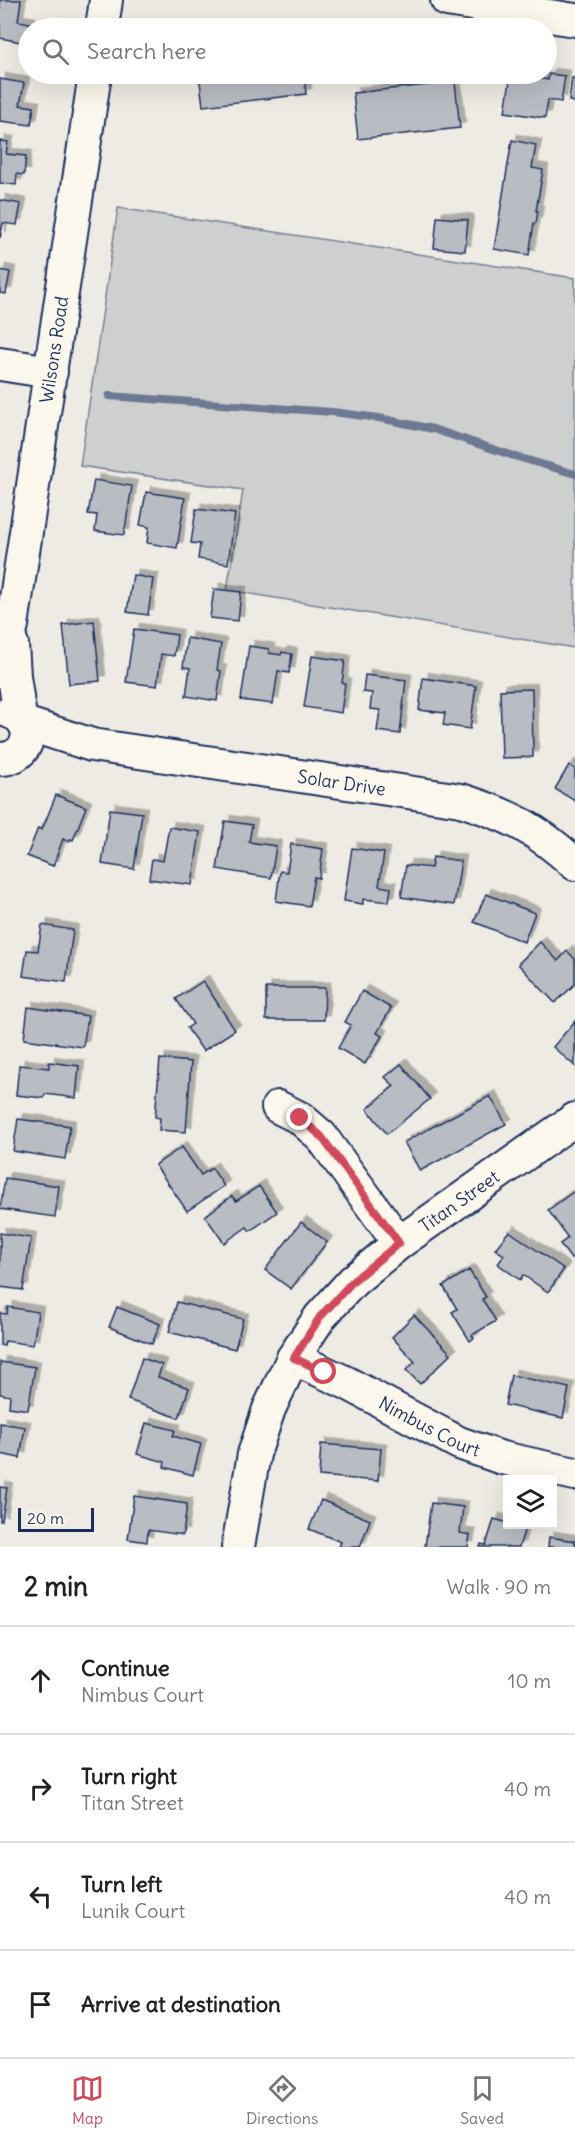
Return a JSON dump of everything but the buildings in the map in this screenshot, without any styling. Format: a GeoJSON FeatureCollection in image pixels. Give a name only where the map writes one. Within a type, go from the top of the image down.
{"type":"FeatureCollection","features":[{"type":"Feature","properties":{"kind":"street"},"geometry":{"type":"LineString","coordinates":[[103,18],[106,0]]}},
{"type":"Feature","properties":{"kind":"street"},"geometry":{"type":"LineString","coordinates":[[447,0],[575,20]]}},
{"type":"Feature","properties":{"kind":"street","name":"Wilsons Road"},"geometry":{"type":"LineString","coordinates":[[0,671],[12,625],[94,84]]}},
{"type":"Feature","properties":{"kind":"street"},"geometry":{"type":"LineString","coordinates":[[0,364],[51,372]]}},
{"type":"Feature","properties":{"kind":"street","name":"Wilsons Road"},"geometry":{"type":"LineString","coordinates":[[11,743],[14,676],[12,625]]}},
{"type":"Feature","properties":{"kind":"street","name":"Solar Drive"},"geometry":{"type":"LineString","coordinates":[[11,743],[93,745],[461,800],[494,810],[519,821],[553,844],[575,864]]}},
{"type":"Feature","properties":{"kind":"street"},"geometry":{"type":"LineString","coordinates":[[278,1107],[300,1118],[321,1136],[399,1243]]}},
{"type":"Feature","properties":{"kind":"street","name":"Titan Street"},"geometry":{"type":"LineString","coordinates":[[238,1547],[254,1454],[269,1409],[294,1358],[320,1317],[353,1281],[399,1243],[575,1119]]}},
{"type":"Feature","properties":{"kind":"street","name":"Nimbus Court"},"geometry":{"type":"LineString","coordinates":[[294,1358],[347,1383],[459,1443],[502,1458],[575,1473]]}},
{"type":"Feature","properties":{"kind":"shaded area"},"geometry":{"type":"Polygon","coordinates":[[[118,208],[575,278],[575,648],[227,590],[243,490],[80,466],[118,208]]]}},
{"type":"Feature","properties":{"kind":"waterway"},"geometry":{"type":"LineString","coordinates":[[109,396],[332,412],[379,418],[433,429],[575,474]]}},
{"type":"Feature","properties":{"kind":"route"},"geometry":{"type":"LineString","coordinates":[[300,1118],[321,1136],[399,1243],[353,1281],[320,1317],[294,1358],[324,1372]]}}]}
